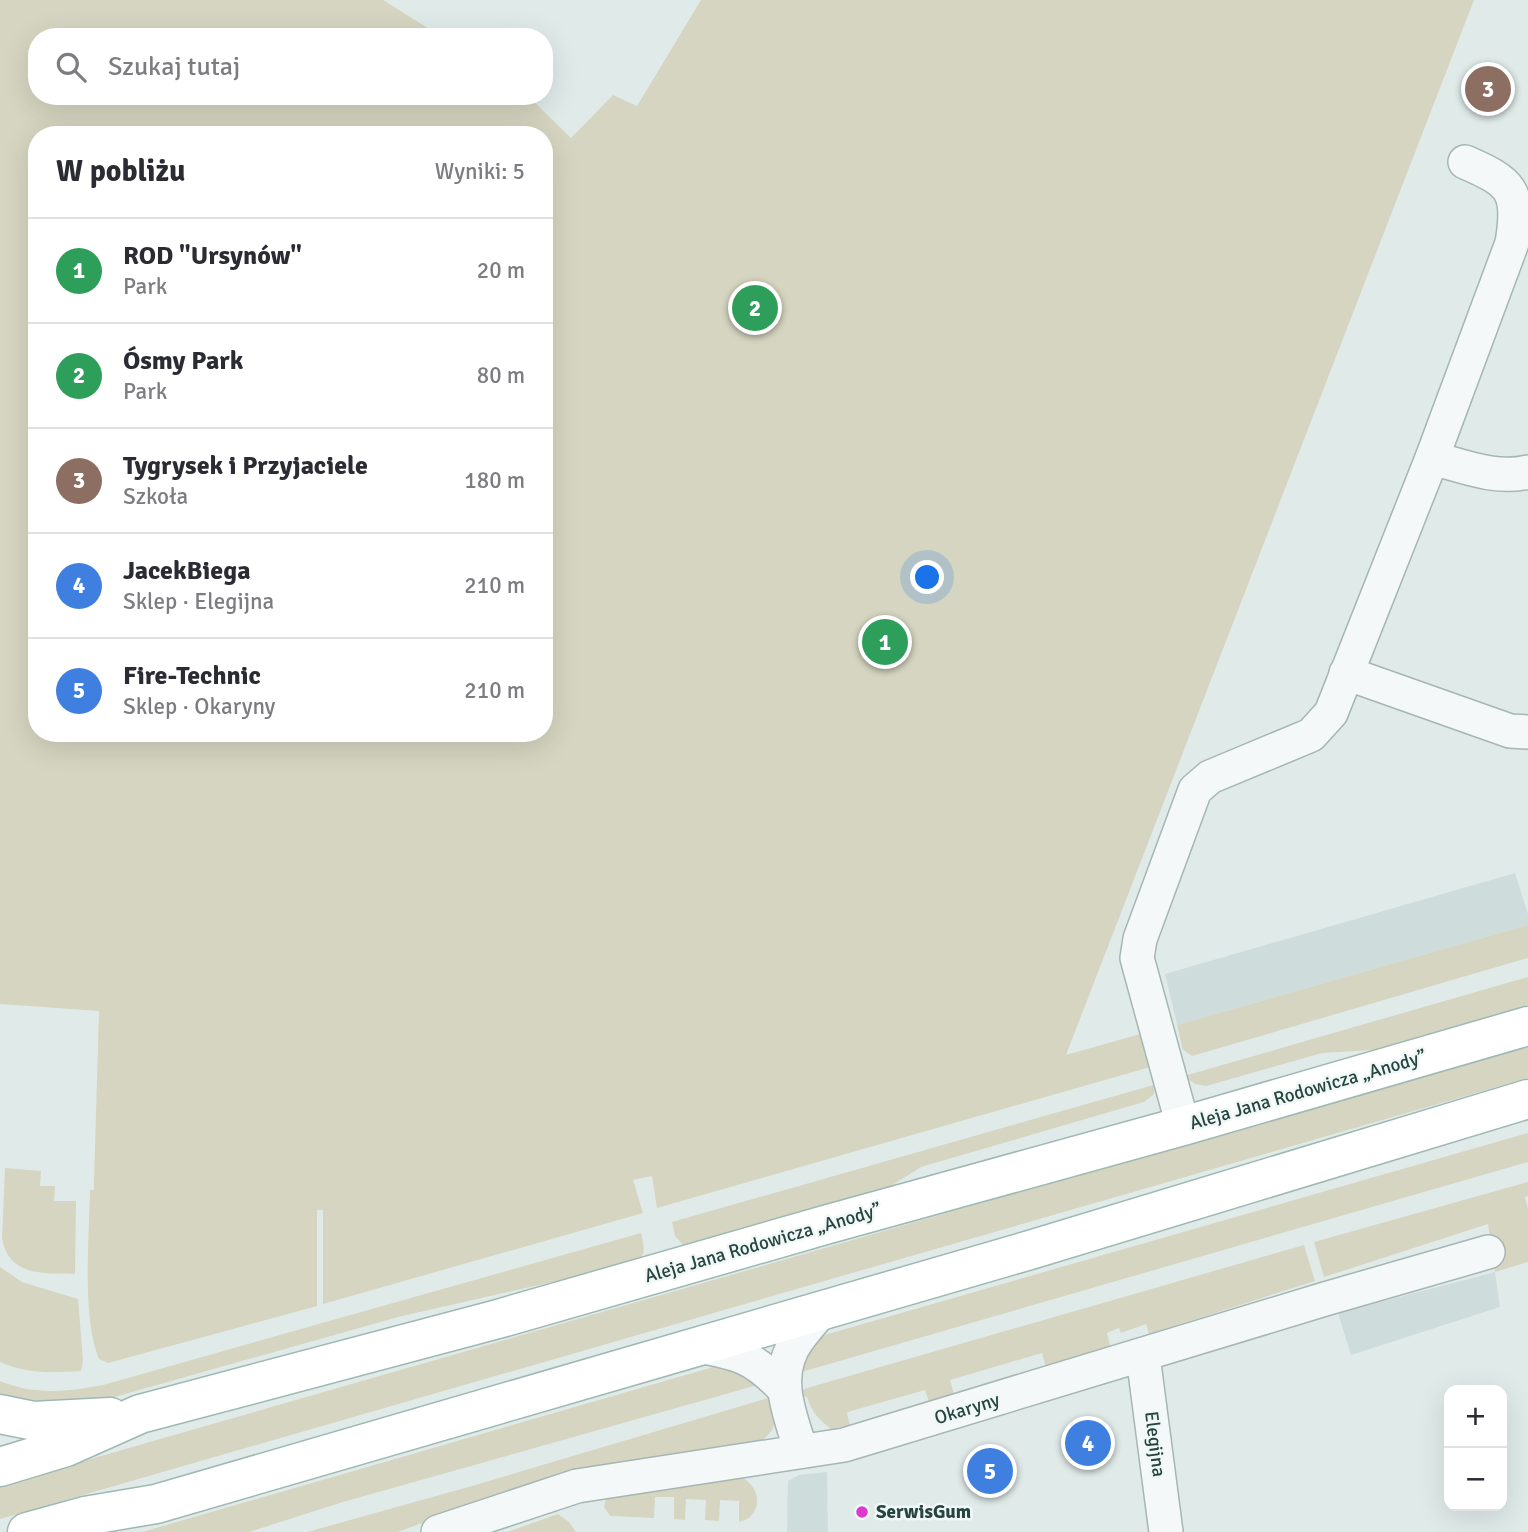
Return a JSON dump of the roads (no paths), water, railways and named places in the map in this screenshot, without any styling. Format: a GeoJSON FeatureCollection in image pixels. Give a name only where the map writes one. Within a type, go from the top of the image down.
{"type":"FeatureCollection","features":[{"type":"Feature","properties":{"kind":"main road","name":"Aleja Jana Rodowicza „Anody”"},"geometry":{"type":"LineString","coordinates":[[0,1467],[66,1447],[140,1414],[498,1319],[1528,1026]]}},
{"type":"Feature","properties":{"kind":"main road"},"geometry":{"type":"LineString","coordinates":[[27,1532],[85,1516],[156,1504],[1030,1250],[1528,1099]]}},
{"type":"Feature","properties":{"kind":"main road"},"geometry":{"type":"LineString","coordinates":[[0,1414],[34,1421],[140,1414]]}},
{"type":"Feature","properties":{"kind":"main road"},"geometry":{"type":"LineString","coordinates":[[103,1532],[156,1504]]}},
{"type":"Feature","properties":{"kind":"street"},"geometry":{"type":"LineString","coordinates":[[1183,1126],[1138,958],[1140,939],[1195,790],[1210,777],[1311,735],[1331,713],[1432,458],[1509,251],[1516,223],[1515,205],[1503,181],[1496,175],[1465,162]]}},
{"type":"Feature","properties":{"kind":"street"},"geometry":{"type":"LineString","coordinates":[[1432,458],[1513,476],[1528,472]]}},
{"type":"Feature","properties":{"kind":"street"},"geometry":{"type":"LineString","coordinates":[[1346,673],[1510,731],[1528,732]]}},
{"type":"Feature","properties":{"kind":"street","name":"Okaryny"},"geometry":{"type":"LineString","coordinates":[[438,1532],[577,1486],[844,1445],[1488,1252]]}},
{"type":"Feature","properties":{"kind":"street"},"geometry":{"type":"LineString","coordinates":[[801,1451],[783,1388],[785,1367],[793,1347],[823,1308]]}},
{"type":"Feature","properties":{"kind":"street"},"geometry":{"type":"LineString","coordinates":[[698,1346],[737,1353],[765,1368],[783,1388]]}},
{"type":"Feature","properties":{"kind":"street","name":"Elegijna"},"geometry":{"type":"LineString","coordinates":[[1143,1356],[1166,1532]]}},
{"type":"Feature","properties":{"kind":"place","name":"Tygrysek i Przyjaciele"},"geometry":{"type":"Point","coordinates":[1488,89]}},
{"type":"Feature","properties":{"kind":"place","name":"Ósmy Park"},"geometry":{"type":"Point","coordinates":[755,308]}},
{"type":"Feature","properties":{"kind":"place","name":"ROD \"Ursynów\""},"geometry":{"type":"Point","coordinates":[885,642]}},
{"type":"Feature","properties":{"kind":"place","name":"JacekBiega"},"geometry":{"type":"Point","coordinates":[1088,1443]}},
{"type":"Feature","properties":{"kind":"place","name":"Fire-Technic"},"geometry":{"type":"Point","coordinates":[990,1471]}},
{"type":"Feature","properties":{"kind":"place","name":"SerwisGum"},"geometry":{"type":"Point","coordinates":[862,1512]}}]}
